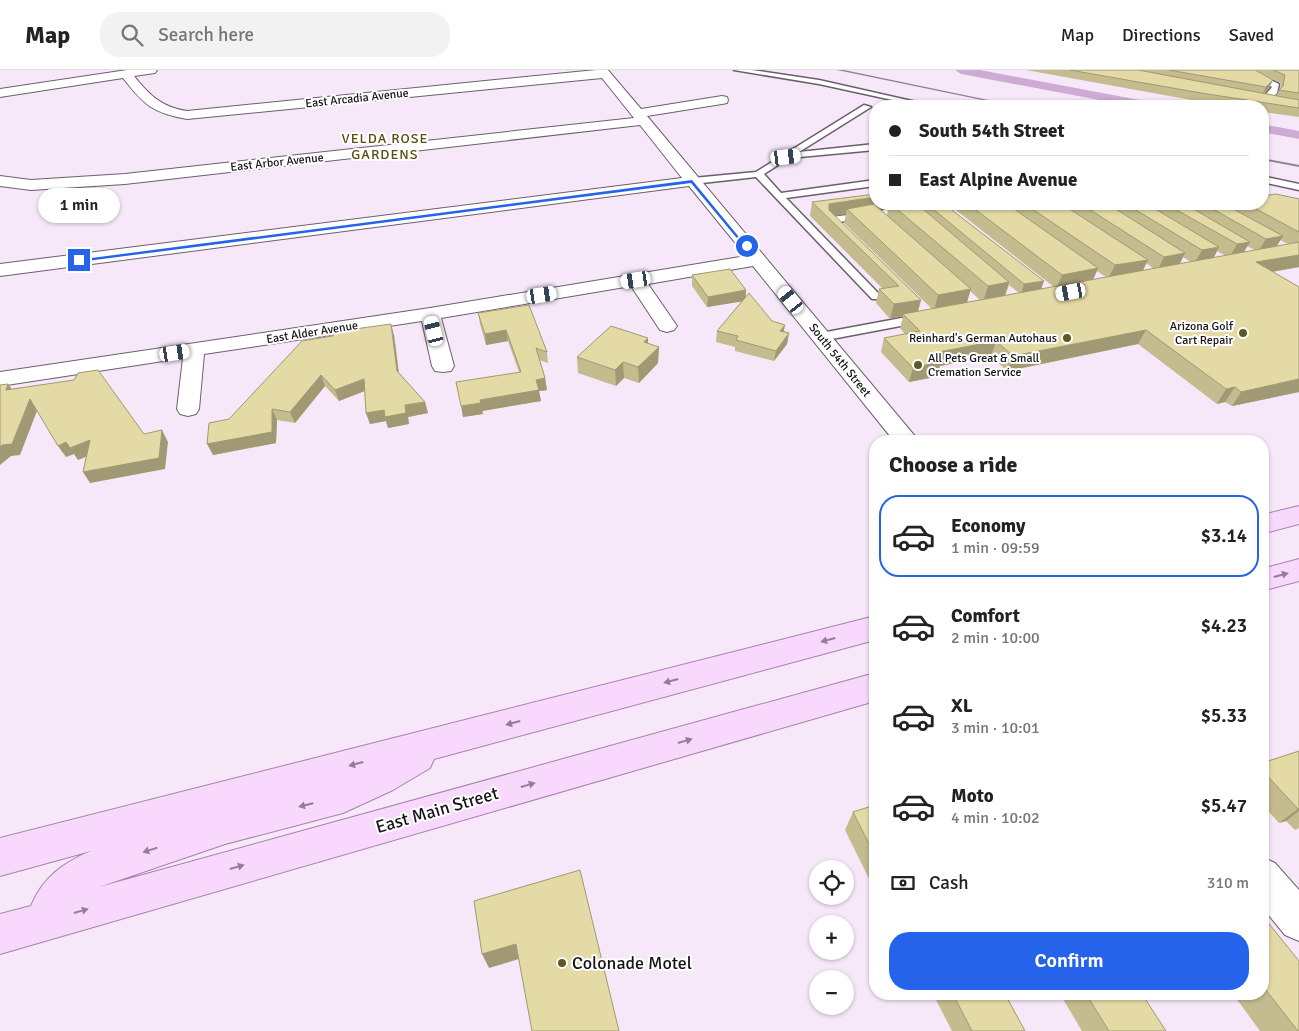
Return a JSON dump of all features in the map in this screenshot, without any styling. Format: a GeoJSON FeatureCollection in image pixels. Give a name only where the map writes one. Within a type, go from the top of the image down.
{"type":"FeatureCollection","features":[{"type":"Feature","properties":{"kind":"main road"},"geometry":{"type":"LineString","coordinates":[[1269,523],[1299,515]]}},
{"type":"Feature","properties":{"kind":"main road"},"geometry":{"type":"LineString","coordinates":[[1269,578],[1299,570]]}},
{"type":"Feature","properties":{"kind":"main road"},"geometry":{"type":"LineString","coordinates":[[0,857],[869,630]]}},
{"type":"Feature","properties":{"kind":"main road","name":"East Main Street"},"geometry":{"type":"LineString","coordinates":[[0,934],[869,689]]}},
{"type":"Feature","properties":{"kind":"main road"},"geometry":{"type":"LineString","coordinates":[[46,921],[47,914],[61,890],[77,878],[98,867],[225,826],[343,796],[381,779],[445,741]]}},
{"type":"Feature","properties":{"kind":"street"},"geometry":{"type":"LineString","coordinates":[[0,93],[151,70]]}},
{"type":"Feature","properties":{"kind":"street","name":"East Arcadia Avenue"},"geometry":{"type":"LineString","coordinates":[[126,74],[153,107],[166,113],[187,116],[444,85],[603,72]]}},
{"type":"Feature","properties":{"kind":"street","name":"South 54th Street"},"geometry":{"type":"LineString","coordinates":[[603,72],[902,435]]}},
{"type":"Feature","properties":{"kind":"street"},"geometry":{"type":"LineString","coordinates":[[306,103],[307,89]]}},
{"type":"Feature","properties":{"kind":"street","name":"East Arbor Avenue"},"geometry":{"type":"LineString","coordinates":[[0,181],[31,185],[108,181],[640,117],[722,100]]}},
{"type":"Feature","properties":{"kind":"street"},"geometry":{"type":"LineString","coordinates":[[0,270],[692,181]]}},
{"type":"Feature","properties":{"kind":"street","name":"East Alder Avenue"},"geometry":{"type":"LineString","coordinates":[[0,380],[430,314],[757,260]]}},
{"type":"Feature","properties":{"kind":"street"},"geometry":{"type":"LineString","coordinates":[[636,280],[667,326]]}},
{"type":"Feature","properties":{"kind":"street"},"geometry":{"type":"LineString","coordinates":[[430,314],[442,366]]}},
{"type":"Feature","properties":{"kind":"street"},"geometry":{"type":"LineString","coordinates":[[188,409],[194,350]]}},
{"type":"Feature","properties":{"kind":"street"},"geometry":{"type":"LineString","coordinates":[[1269,885],[1299,921]]}},
{"type":"Feature","properties":{"kind":"lane"},"geometry":{"type":"LineString","coordinates":[[738,70],[819,82],[902,100]]}},
{"type":"Feature","properties":{"kind":"lane"},"geometry":{"type":"LineString","coordinates":[[1245,70],[1276,86],[1270,100],[1256,98]]}},
{"type":"Feature","properties":{"kind":"lane"},"geometry":{"type":"LineString","coordinates":[[692,181],[758,174],[864,112]]}},
{"type":"Feature","properties":{"kind":"lane"},"geometry":{"type":"LineString","coordinates":[[786,157],[869,148]]}},
{"type":"Feature","properties":{"kind":"lane"},"geometry":{"type":"LineString","coordinates":[[758,174],[876,297]]}},
{"type":"Feature","properties":{"kind":"lane"},"geometry":{"type":"LineString","coordinates":[[1269,181],[1299,187]]}},
{"type":"Feature","properties":{"kind":"lane"},"geometry":{"type":"LineString","coordinates":[[779,196],[869,184]]}},
{"type":"Feature","properties":{"kind":"lane"},"geometry":{"type":"LineString","coordinates":[[846,234],[832,220],[904,210]]}},
{"type":"Feature","properties":{"kind":"lane"},"geometry":{"type":"LineString","coordinates":[[912,210],[925,221]]}},
{"type":"Feature","properties":{"kind":"lane"},"geometry":{"type":"LineString","coordinates":[[949,210],[954,217]]}},
{"type":"Feature","properties":{"kind":"lane"},"geometry":{"type":"LineString","coordinates":[[874,214],[888,227]]}},
{"type":"Feature","properties":{"kind":"lane"},"geometry":{"type":"LineString","coordinates":[[821,337],[931,314]]}},
{"type":"Feature","properties":{"kind":"building"},"geometry":{"type":"Polygon","coordinates":[[[1070,70],[1138,70],[1299,100],[1299,108],[1269,103],[1269,100],[1247,100],[1070,70]]]}},
{"type":"Feature","properties":{"kind":"building"},"geometry":{"type":"Polygon","coordinates":[[[1169,70],[1255,70],[1273,80],[1266,87],[1169,70]]]}},
{"type":"Feature","properties":{"kind":"building"},"geometry":{"type":"Polygon","coordinates":[[[1273,70],[1299,70],[1299,93],[1279,90],[1283,86],[1285,75],[1273,70]]]}},
{"type":"Feature","properties":{"kind":"building"},"geometry":{"type":"Polygon","coordinates":[[[1276,194],[1299,199],[1299,232],[1258,210],[1269,210],[1269,195],[1276,194]]]}},
{"type":"Feature","properties":{"kind":"building"},"geometry":{"type":"Polygon","coordinates":[[[869,195],[869,198],[829,204],[829,210],[921,300],[894,304],[879,289],[899,286],[812,202],[869,195]]]}},
{"type":"Feature","properties":{"kind":"building"},"geometry":{"type":"Polygon","coordinates":[[[869,205],[869,210],[881,210],[971,289],[938,295],[847,209],[869,205]]]}},
{"type":"Feature","properties":{"kind":"building"},"geometry":{"type":"Polygon","coordinates":[[[898,210],[924,210],[1009,282],[988,286],[898,210]]]}},
{"type":"Feature","properties":{"kind":"building"},"geometry":{"type":"Polygon","coordinates":[[[934,210],[952,210],[1044,281],[1024,284],[934,210]]]}},
{"type":"Feature","properties":{"kind":"building"},"geometry":{"type":"Polygon","coordinates":[[[976,210],[1016,210],[1098,268],[1062,275],[976,210]]]}},
{"type":"Feature","properties":{"kind":"building"},"geometry":{"type":"Polygon","coordinates":[[[1034,210],[1071,210],[1148,260],[1115,265],[1034,210]]]}},
{"type":"Feature","properties":{"kind":"building"},"geometry":{"type":"Polygon","coordinates":[[[1090,210],[1117,210],[1185,253],[1164,257],[1090,210]]]}},
{"type":"Feature","properties":{"kind":"building"},"geometry":{"type":"Polygon","coordinates":[[[1136,210],[1157,210],[1219,247],[1202,250],[1136,210]]]}},
{"type":"Feature","properties":{"kind":"building"},"geometry":{"type":"Polygon","coordinates":[[[1177,210],[1195,210],[1250,242],[1237,244],[1177,210]]]}},
{"type":"Feature","properties":{"kind":"building"},"geometry":{"type":"Polygon","coordinates":[[[1215,210],[1235,210],[1283,236],[1266,239],[1215,210]]]}},
{"type":"Feature","properties":{"kind":"building"},"geometry":{"type":"Polygon","coordinates":[[[1299,242],[1299,255],[1256,262],[1299,287],[1299,379],[1241,392],[1235,387],[1226,389],[1146,330],[1013,356],[996,341],[939,352],[943,356],[935,358],[939,362],[913,368],[884,338],[920,331],[903,314],[1299,242]]]}},
{"type":"Feature","properties":{"kind":"building"},"geometry":{"type":"Polygon","coordinates":[[[730,269],[746,290],[708,297],[692,275],[730,269]]]}},
{"type":"Feature","properties":{"kind":"building"},"geometry":{"type":"Polygon","coordinates":[[[749,293],[772,321],[785,325],[780,331],[789,333],[776,351],[736,340],[738,336],[717,331],[749,293]]]}},
{"type":"Feature","properties":{"kind":"building"},"geometry":{"type":"Polygon","coordinates":[[[529,305],[547,352],[536,348],[545,378],[536,380],[539,390],[480,400],[481,403],[461,406],[456,382],[521,372],[506,330],[485,334],[478,313],[529,305]]]}},
{"type":"Feature","properties":{"kind":"building"},"geometry":{"type":"Polygon","coordinates":[[[391,324],[397,371],[425,402],[405,405],[406,413],[385,417],[384,410],[366,413],[364,379],[335,390],[321,375],[290,412],[272,409],[272,432],[207,444],[209,423],[229,419],[302,341],[333,336],[333,332],[391,324]]]}},
{"type":"Feature","properties":{"kind":"building"},"geometry":{"type":"Polygon","coordinates":[[[611,326],[648,338],[644,342],[659,347],[638,367],[623,362],[615,370],[577,357],[611,326]]]}},
{"type":"Feature","properties":{"kind":"building"},"geometry":{"type":"Polygon","coordinates":[[[98,370],[144,434],[162,430],[159,458],[83,472],[90,440],[70,448],[66,442],[58,446],[30,399],[12,444],[0,447],[0,385],[8,384],[6,390],[74,380],[78,373],[98,370]]]}},
{"type":"Feature","properties":{"kind":"building"},"geometry":{"type":"Polygon","coordinates":[[[1299,751],[1299,809],[1269,778],[1269,761],[1299,751]]]}},
{"type":"Feature","properties":{"kind":"building"},"geometry":{"type":"Polygon","coordinates":[[[869,807],[869,844],[853,812],[869,807]]]}},
{"type":"Feature","properties":{"kind":"building","name":"Colonade Motel"},"geometry":{"type":"Polygon","coordinates":[[[580,870],[619,1031],[532,1031],[516,944],[482,954],[474,901],[580,870]]]}},
{"type":"Feature","properties":{"kind":"building"},"geometry":{"type":"Polygon","coordinates":[[[1269,924],[1299,961],[1298,1031],[1269,994],[1269,924]]]}},
{"type":"Feature","properties":{"kind":"building"},"geometry":{"type":"Polygon","coordinates":[[[956,1000],[1008,1000],[1025,1031],[972,1031],[956,1000]]]}},
{"type":"Feature","properties":{"kind":"building"},"geometry":{"type":"Polygon","coordinates":[[[1090,1000],[1146,1000],[1166,1031],[1109,1031],[1090,1000]]]}},
{"type":"Feature","properties":{"kind":"waterway"},"geometry":{"type":"LineString","coordinates":[[839,70],[986,100]]}},
{"type":"Feature","properties":{"kind":"waterway"},"geometry":{"type":"LineString","coordinates":[[961,70],[1118,100]]}},
{"type":"Feature","properties":{"kind":"waterway"},"geometry":{"type":"LineString","coordinates":[[1269,129],[1299,135]]}},
{"type":"Feature","properties":{"kind":"waterway"},"geometry":{"type":"LineString","coordinates":[[1269,160],[1299,166]]}},
{"type":"Feature","properties":{"kind":"place","name":"Arizona Golf Cart Repair"},"geometry":{"type":"Point","coordinates":[1243,333]}},
{"type":"Feature","properties":{"kind":"place","name":"Reinhard's German Autohaus"},"geometry":{"type":"Point","coordinates":[1067,338]}},
{"type":"Feature","properties":{"kind":"place","name":"All Pets Great & Small Cremation Service"},"geometry":{"type":"Point","coordinates":[918,365]}},
{"type":"Feature","properties":{"kind":"place","name":"Colonade Motel"},"geometry":{"type":"Point","coordinates":[562,963]}},
{"type":"Feature","properties":{"kind":"district","name":"VELDA ROSE GARDENS"},"geometry":{"type":"Point","coordinates":[385,146]}},
{"type":"Feature","properties":{"kind":"route"},"geometry":{"type":"LineString","coordinates":[[79,260],[692,181],[747,246]]}}]}
